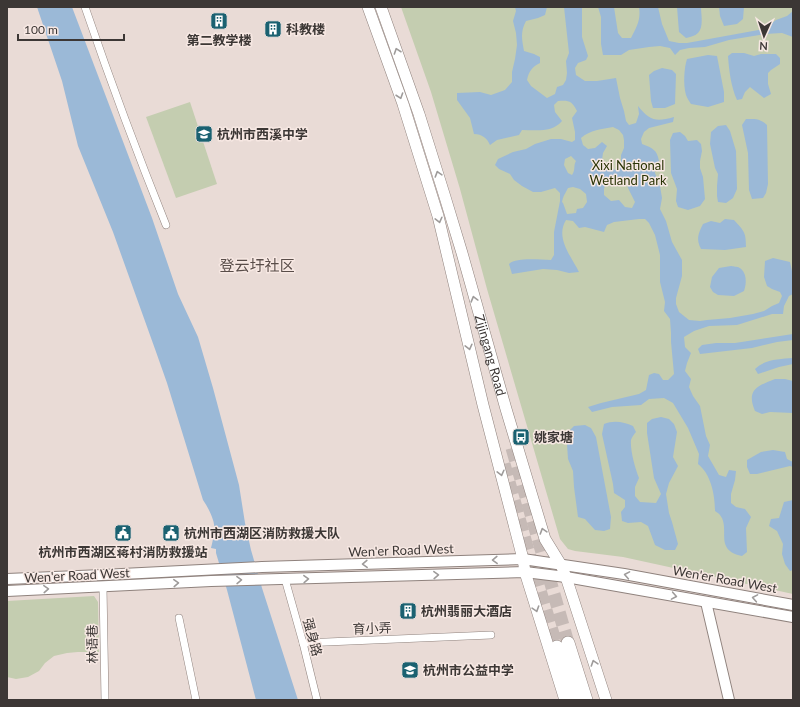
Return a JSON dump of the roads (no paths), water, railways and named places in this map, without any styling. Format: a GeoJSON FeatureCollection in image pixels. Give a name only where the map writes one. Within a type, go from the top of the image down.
{"type":"FeatureCollection","features":[{"type":"Feature","properties":{"kind":"highway"},"geometry":{"type":"LineString","coordinates":[[575,700],[562,645],[586,700]]}},
{"type":"Feature","properties":{"kind":"main road","name":"Zijingang Road"},"geometry":{"type":"LineString","coordinates":[[368,7],[403,104],[438,216],[525,572],[565,700]]}},
{"type":"Feature","properties":{"kind":"main road","name":"Zijingang Road"},"geometry":{"type":"LineString","coordinates":[[381,7],[419,114],[445,197],[545,539],[561,565],[566,578],[606,700]]}},
{"type":"Feature","properties":{"kind":"main road","name":"Wen'er Road West"},"geometry":{"type":"LineString","coordinates":[[7,579],[262,567],[523,559],[624,574],[793,605]]}},
{"type":"Feature","properties":{"kind":"main road","name":"Wen'er Road West"},"geometry":{"type":"LineString","coordinates":[[7,591],[211,581],[525,572],[793,617]]}},
{"type":"Feature","properties":{"kind":"main road"},"geometry":{"type":"LineString","coordinates":[[706,602],[729,700]]}},
{"type":"Feature","properties":{"kind":"street"},"geometry":{"type":"LineString","coordinates":[[85,7],[136,148],[166,225]]}},
{"type":"Feature","properties":{"kind":"street","name":"强身路"},"geometry":{"type":"LineString","coordinates":[[285,579],[317,700]]}},
{"type":"Feature","properties":{"kind":"street","name":"林语巷"},"geometry":{"type":"LineString","coordinates":[[102,587],[105,700]]}},
{"type":"Feature","properties":{"kind":"street"},"geometry":{"type":"LineString","coordinates":[[179,618],[196,700]]}},
{"type":"Feature","properties":{"kind":"street","name":"育小弄"},"geometry":{"type":"LineString","coordinates":[[302,642],[491,635]]}},
{"type":"Feature","properties":{"kind":"water"},"geometry":{"type":"Polygon","coordinates":[[[37,7],[72,7],[152,218],[178,294],[198,337],[239,485],[251,550],[298,700],[256,700],[216,549],[211,548],[214,523],[203,500],[167,383],[113,232],[78,146],[62,81],[37,7]]]}},
{"type":"Feature","properties":{"kind":"water"},"geometry":{"type":"Polygon","coordinates":[[[515,7],[547,7],[545,15],[526,21],[522,36],[524,51],[540,57],[540,63],[531,70],[527,80],[531,86],[547,98],[555,94],[557,87],[563,85],[566,80],[566,61],[569,53],[564,7],[582,7],[582,37],[588,56],[586,60],[578,63],[575,68],[576,75],[585,81],[616,78],[626,121],[629,125],[636,123],[639,114],[638,106],[646,115],[654,119],[662,120],[674,117],[673,122],[649,128],[644,132],[641,139],[642,144],[654,150],[657,154],[659,161],[654,166],[662,198],[660,209],[666,221],[672,242],[682,260],[682,276],[676,298],[676,304],[679,312],[689,320],[700,321],[730,318],[764,311],[779,303],[782,296],[780,292],[767,286],[764,277],[765,261],[773,258],[790,262],[793,276],[793,294],[789,296],[784,306],[783,314],[772,314],[737,325],[709,326],[694,331],[684,337],[685,347],[691,353],[685,371],[691,379],[689,387],[700,406],[706,436],[710,445],[708,456],[719,475],[726,477],[729,470],[736,471],[731,494],[731,503],[736,507],[745,509],[751,517],[746,528],[747,552],[742,556],[733,553],[725,544],[723,521],[720,514],[715,511],[713,492],[709,479],[698,464],[699,454],[688,428],[673,403],[664,398],[649,399],[641,405],[612,407],[592,412],[588,407],[639,394],[646,390],[649,375],[654,373],[659,374],[663,380],[668,380],[674,374],[670,319],[664,311],[665,302],[660,282],[660,255],[655,235],[649,223],[645,219],[614,222],[607,225],[604,232],[585,227],[579,228],[573,221],[566,220],[562,233],[563,240],[568,253],[579,272],[569,273],[543,269],[512,274],[509,264],[517,260],[551,260],[554,255],[554,232],[560,201],[560,193],[555,188],[541,192],[533,192],[522,186],[514,180],[510,174],[499,169],[495,165],[498,159],[513,152],[526,149],[535,144],[551,139],[561,139],[572,142],[575,140],[575,132],[572,118],[577,111],[570,102],[558,101],[554,105],[555,112],[562,121],[558,125],[544,130],[522,130],[519,135],[497,140],[490,145],[484,137],[474,134],[470,118],[457,100],[457,93],[480,92],[491,95],[505,90],[512,82],[512,72],[517,45],[513,21],[516,11],[515,7]],[[613,127],[600,129],[581,138],[583,145],[588,149],[595,148],[602,142],[607,146],[603,153],[602,160],[609,168],[616,170],[621,167],[621,155],[624,148],[623,135],[619,130],[613,127]],[[571,156],[565,159],[564,165],[568,173],[572,175],[576,161],[571,156]],[[624,178],[611,180],[606,183],[604,195],[611,201],[619,200],[625,207],[632,208],[635,202],[624,178]],[[573,187],[568,188],[562,202],[567,214],[576,213],[577,209],[583,208],[587,202],[586,194],[580,189],[573,187]]]}},
{"type":"Feature","properties":{"kind":"water"},"geometry":{"type":"Polygon","coordinates":[[[598,7],[614,7],[618,33],[622,38],[631,38],[639,19],[639,7],[658,7],[662,24],[669,41],[679,43],[687,43],[764,29],[776,20],[787,16],[793,11],[793,37],[782,33],[765,34],[729,40],[705,47],[680,50],[675,55],[670,48],[660,46],[629,50],[621,55],[603,55],[601,44],[601,17],[598,7]]]}},
{"type":"Feature","properties":{"kind":"water"},"geometry":{"type":"Polygon","coordinates":[[[677,7],[701,7],[702,24],[697,34],[686,38],[679,32],[677,7]]]}},
{"type":"Feature","properties":{"kind":"water"},"geometry":{"type":"Polygon","coordinates":[[[719,7],[744,7],[743,19],[737,24],[724,26],[720,16],[719,7]]]}},
{"type":"Feature","properties":{"kind":"water"},"geometry":{"type":"Polygon","coordinates":[[[732,53],[744,53],[754,56],[761,54],[776,54],[780,58],[780,64],[768,73],[768,84],[771,94],[764,98],[750,87],[745,92],[742,99],[737,100],[729,67],[728,56],[732,53]]]}},
{"type":"Feature","properties":{"kind":"water"},"geometry":{"type":"Polygon","coordinates":[[[708,55],[717,56],[724,92],[724,102],[708,107],[691,104],[686,95],[684,82],[687,59],[708,55]]]}},
{"type":"Feature","properties":{"kind":"water"},"geometry":{"type":"Polygon","coordinates":[[[662,68],[672,70],[676,74],[675,104],[665,108],[653,108],[649,75],[662,68]]]}},
{"type":"Feature","properties":{"kind":"water"},"geometry":{"type":"Polygon","coordinates":[[[746,119],[759,120],[767,125],[768,184],[763,198],[752,199],[749,190],[748,153],[742,125],[746,119]]]}},
{"type":"Feature","properties":{"kind":"water"},"geometry":{"type":"Polygon","coordinates":[[[726,125],[730,131],[736,151],[737,189],[733,198],[726,203],[718,202],[718,174],[715,168],[710,144],[711,132],[718,126],[726,125]]]}},
{"type":"Feature","properties":{"kind":"water"},"geometry":{"type":"Polygon","coordinates":[[[680,132],[688,141],[697,140],[701,144],[702,151],[700,168],[703,177],[705,199],[700,206],[688,210],[678,207],[676,201],[677,189],[671,173],[670,140],[673,133],[680,132]]]}},
{"type":"Feature","properties":{"kind":"water"},"geometry":{"type":"Polygon","coordinates":[[[725,219],[734,220],[742,229],[746,238],[746,247],[725,250],[701,249],[698,242],[698,236],[703,224],[711,221],[720,223],[725,219]]]}},
{"type":"Feature","properties":{"kind":"water"},"geometry":{"type":"Polygon","coordinates":[[[731,266],[738,267],[745,274],[746,284],[744,291],[734,296],[718,295],[713,292],[710,287],[712,277],[719,268],[731,266]]]}},
{"type":"Feature","properties":{"kind":"water"},"geometry":{"type":"Polygon","coordinates":[[[793,334],[793,340],[752,348],[700,354],[698,349],[702,345],[735,343],[793,334]]]}},
{"type":"Feature","properties":{"kind":"water"},"geometry":{"type":"Polygon","coordinates":[[[793,358],[793,364],[758,374],[755,369],[768,361],[793,358]]]}},
{"type":"Feature","properties":{"kind":"water"},"geometry":{"type":"Polygon","coordinates":[[[775,379],[793,381],[793,413],[770,412],[762,414],[755,411],[752,398],[753,393],[758,387],[775,379]]]}},
{"type":"Feature","properties":{"kind":"water"},"geometry":{"type":"Polygon","coordinates":[[[661,417],[669,419],[674,424],[677,432],[673,457],[678,466],[669,483],[666,494],[669,513],[678,544],[675,550],[665,550],[655,545],[648,526],[641,522],[628,523],[622,521],[621,512],[625,507],[625,500],[614,493],[602,434],[604,424],[611,422],[626,423],[633,426],[636,432],[631,440],[631,449],[639,478],[635,487],[635,496],[640,502],[656,503],[661,494],[654,478],[647,433],[647,423],[652,419],[661,417]]]}},
{"type":"Feature","properties":{"kind":"water"},"geometry":{"type":"Polygon","coordinates":[[[585,425],[591,428],[596,437],[611,517],[610,529],[604,531],[595,530],[585,519],[578,517],[573,471],[568,459],[567,444],[569,431],[574,426],[585,425]]]}},
{"type":"Feature","properties":{"kind":"water"},"geometry":{"type":"Polygon","coordinates":[[[773,450],[785,452],[787,459],[793,462],[793,467],[790,466],[757,474],[750,474],[747,467],[747,460],[761,452],[773,450]]]}},
{"type":"Feature","properties":{"kind":"water"},"geometry":{"type":"Polygon","coordinates":[[[793,500],[793,570],[790,571],[785,564],[782,554],[783,544],[777,531],[769,526],[771,519],[779,518],[784,502],[793,500]]]}},
{"type":"Feature","properties":{"kind":"tunnel"},"geometry":{"type":"LineString","coordinates":[[512,448],[568,643]]}},
{"type":"Feature","properties":{"kind":"tunnel"},"geometry":{"type":"LineString","coordinates":[[504,464],[557,647]]}},
{"type":"Feature","properties":{"kind":"place","name":"第二教学楼"},"geometry":{"type":"Point","coordinates":[219,21]}},
{"type":"Feature","properties":{"kind":"place","name":"科教楼"},"geometry":{"type":"Point","coordinates":[273,29]}},
{"type":"Feature","properties":{"kind":"place","name":"杭州市西溪中学"},"geometry":{"type":"Point","coordinates":[204,134]}},
{"type":"Feature","properties":{"kind":"place","name":"姚家塘"},"geometry":{"type":"Point","coordinates":[521,437]}},
{"type":"Feature","properties":{"kind":"place","name":"杭州市西湖区蒋村消防救援站"},"geometry":{"type":"Point","coordinates":[123,533]}},
{"type":"Feature","properties":{"kind":"place","name":"杭州市西湖区消防救援大队"},"geometry":{"type":"Point","coordinates":[171,533]}},
{"type":"Feature","properties":{"kind":"place","name":"杭州翡丽大酒店"},"geometry":{"type":"Point","coordinates":[408,611]}},
{"type":"Feature","properties":{"kind":"place","name":"杭州市公益中学"},"geometry":{"type":"Point","coordinates":[410,670]}},
{"type":"Feature","properties":{"kind":"district","name":"登云圩社区"},"geometry":{"type":"Point","coordinates":[257,266]}},
{"type":"Feature","properties":{"kind":"park label","name":"Xixi National Wetland Park"},"geometry":{"type":"Point","coordinates":[628,172]}}]}
